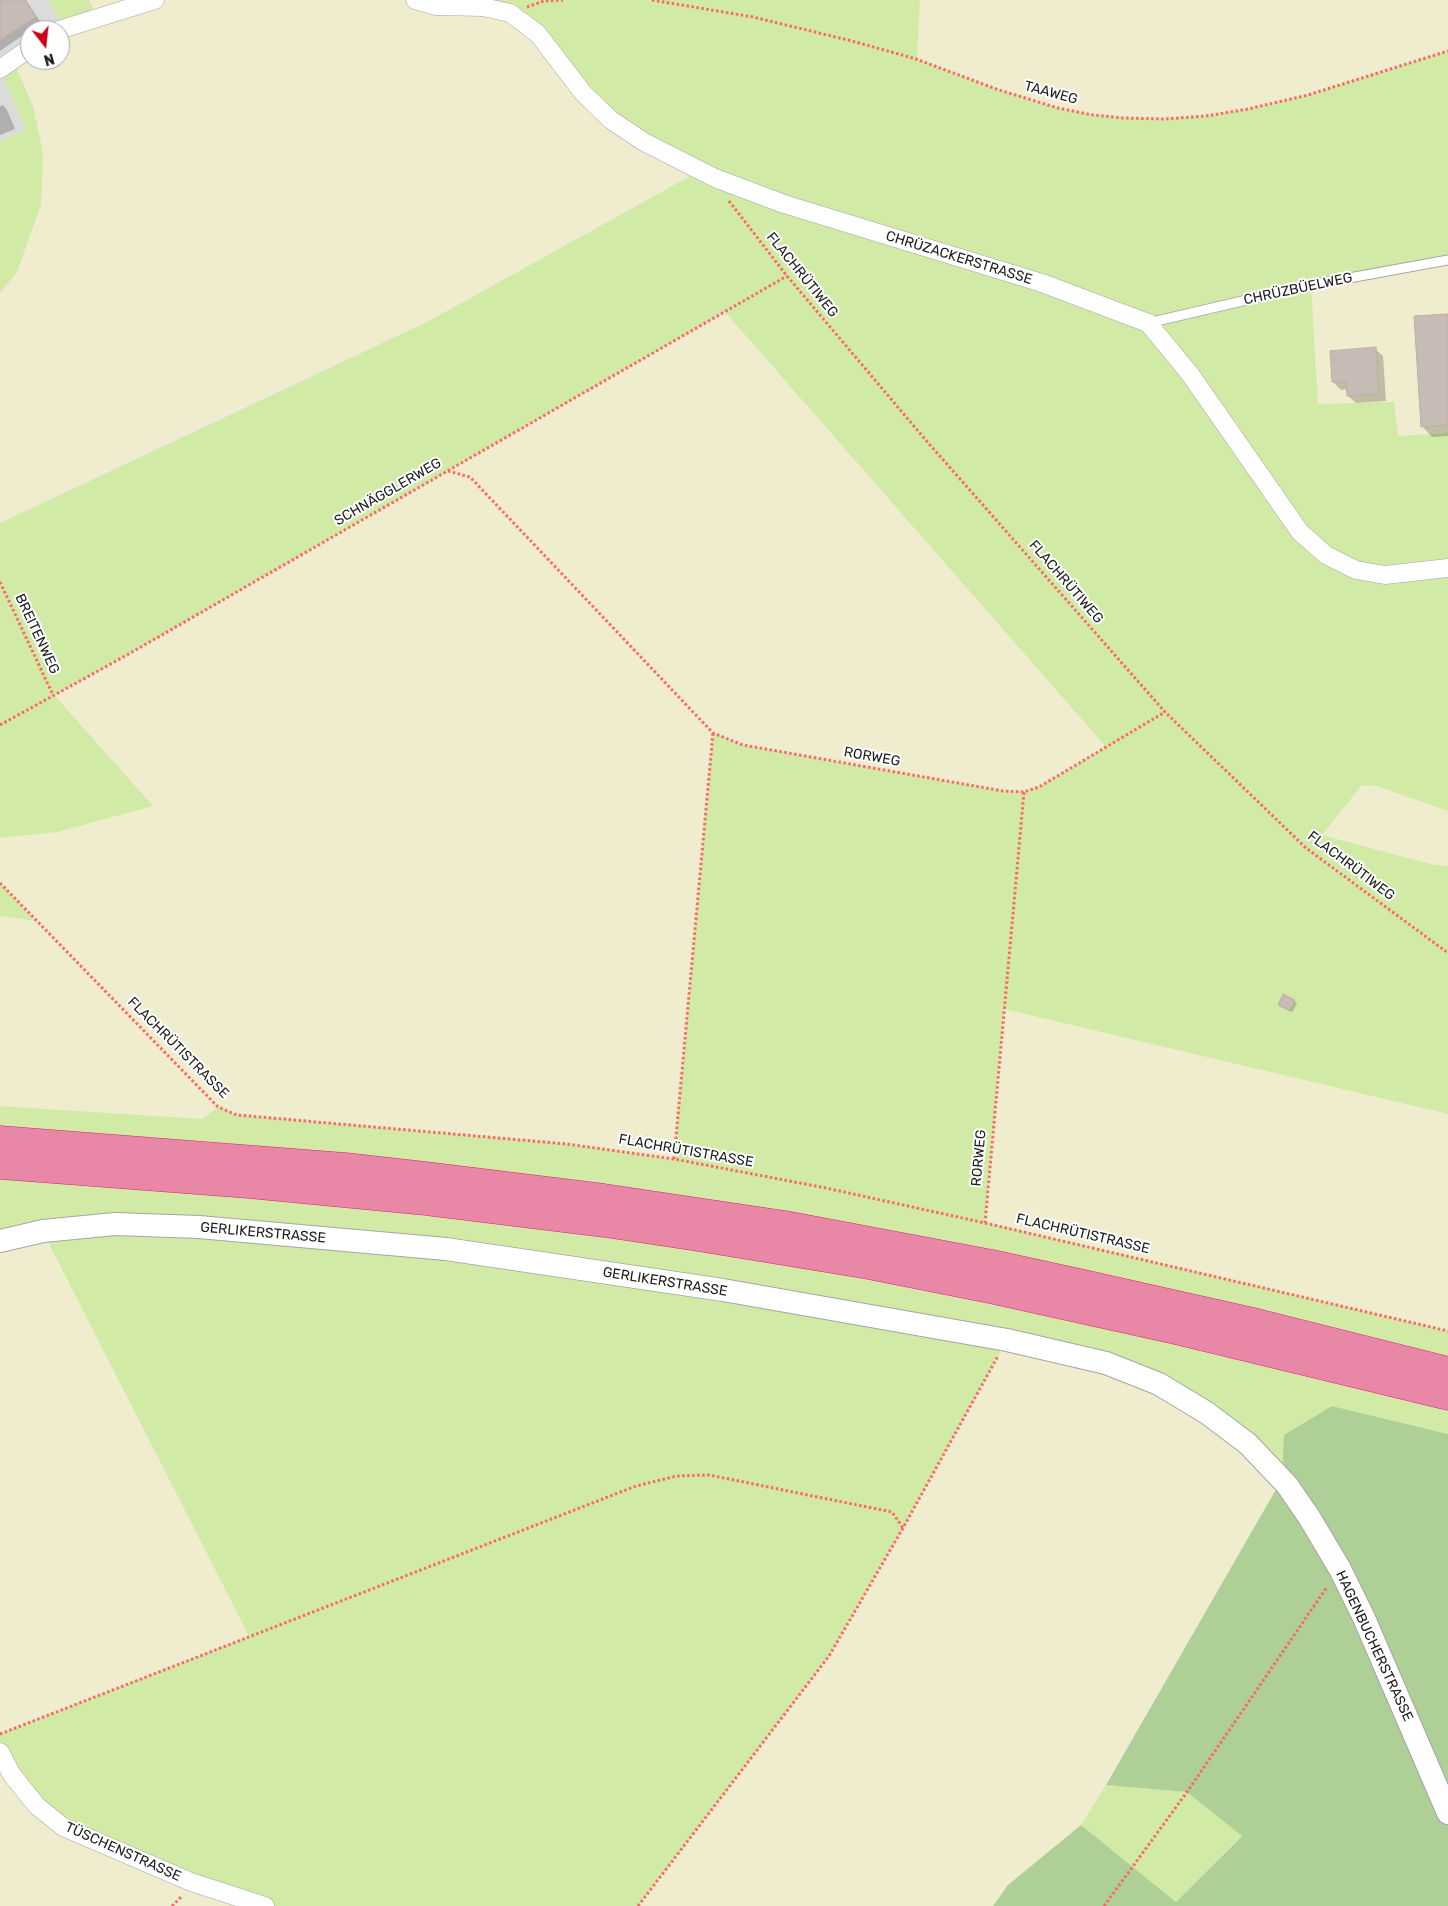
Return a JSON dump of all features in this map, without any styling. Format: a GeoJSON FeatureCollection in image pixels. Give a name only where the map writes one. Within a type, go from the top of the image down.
{"type":"FeatureCollection","features":[{"type":"Feature","properties":{"kind":"highway"},"geometry":{"type":"LineString","coordinates":[[0,1140],[250,1159],[416,1175],[586,1195],[758,1221],[1068,1280],[1257,1323],[1448,1371]]}},
{"type":"Feature","properties":{"kind":"highway"},"geometry":{"type":"LineString","coordinates":[[0,1165],[426,1200],[707,1238],[860,1264],[1010,1293],[1176,1330],[1448,1396]]}},
{"type":"Feature","properties":{"kind":"street"},"geometry":{"type":"LineString","coordinates":[[70,27],[155,0]]}},
{"type":"Feature","properties":{"kind":"street","name":"CHRÜZACKERSTRASSE"},"geometry":{"type":"LineString","coordinates":[[416,0],[436,6],[483,8],[510,13],[538,34],[583,93],[611,120],[644,142],[715,178],[784,204],[1042,283],[1148,323],[1190,374],[1300,532],[1326,554],[1356,570],[1385,575],[1448,568]]}},
{"type":"Feature","properties":{"kind":"street"},"geometry":{"type":"LineString","coordinates":[[0,68],[20,55]]}},
{"type":"Feature","properties":{"kind":"street","name":"GERLIKERSTRASSE"},"geometry":{"type":"LineString","coordinates":[[0,1241],[43,1231],[115,1224],[199,1227],[446,1249],[723,1290],[1007,1340],[1106,1363],[1159,1384],[1207,1413],[1248,1444],[1287,1485]]}},
{"type":"Feature","properties":{"kind":"street","name":"HAGENBUCHERSTRASSE"},"geometry":{"type":"LineString","coordinates":[[1287,1485],[1310,1518],[1340,1569],[1364,1618],[1448,1813]]}},
{"type":"Feature","properties":{"kind":"street","name":"TÜSCHENSTRASSE"},"geometry":{"type":"LineString","coordinates":[[0,1752],[12,1775],[37,1806],[64,1827],[190,1882],[265,1906]]}},
{"type":"Feature","properties":{"kind":"lane","name":"CHRÜZBÜELWEG"},"geometry":{"type":"LineString","coordinates":[[1148,323],[1311,285],[1448,260]]}},
{"type":"Feature","properties":{"kind":"path"},"geometry":{"type":"LineString","coordinates":[[510,13],[544,1],[563,0]]}},
{"type":"Feature","properties":{"kind":"path","name":"TAAWEG"},"geometry":{"type":"LineString","coordinates":[[652,0],[753,16],[916,59],[999,90],[1058,108],[1093,116],[1124,118],[1189,118],[1248,109],[1308,95],[1448,51]]}},
{"type":"Feature","properties":{"kind":"path","name":"FLACHRÜTIWEG"},"geometry":{"type":"LineString","coordinates":[[715,178],[720,190],[786,276],[924,438],[1166,712],[1306,848],[1448,953]]}},
{"type":"Feature","properties":{"kind":"path","name":"SCHNÄGGLERWEG"},"geometry":{"type":"LineString","coordinates":[[0,725],[127,655],[786,276]]}},
{"type":"Feature","properties":{"kind":"path"},"geometry":{"type":"LineString","coordinates":[[448,471],[470,476],[713,733],[674,1159]]}},
{"type":"Feature","properties":{"kind":"path","name":"BREITENWEG"},"geometry":{"type":"LineString","coordinates":[[0,582],[53,695]]}},
{"type":"Feature","properties":{"kind":"path"},"geometry":{"type":"LineString","coordinates":[[1024,792],[1039,787],[1166,712]]}},
{"type":"Feature","properties":{"kind":"path","name":"RORWEG"},"geometry":{"type":"LineString","coordinates":[[713,733],[743,745],[1003,791],[1024,792],[985,1223]]}},
{"type":"Feature","properties":{"kind":"path","name":"FLACHRÜTISTRASSE"},"geometry":{"type":"LineString","coordinates":[[0,884],[218,1107],[237,1115],[567,1144],[674,1159],[826,1188],[985,1223],[1448,1331]]}},
{"type":"Feature","properties":{"kind":"path"},"geometry":{"type":"LineString","coordinates":[[638,1906],[829,1656],[903,1528],[1007,1340]]}},
{"type":"Feature","properties":{"kind":"path"},"geometry":{"type":"LineString","coordinates":[[0,1734],[636,1486],[677,1476],[709,1475],[892,1512],[903,1528]]}},
{"type":"Feature","properties":{"kind":"path"},"geometry":{"type":"LineString","coordinates":[[1104,1906],[1187,1792],[1340,1569]]}},
{"type":"Feature","properties":{"kind":"shaded area"},"geometry":{"type":"Polygon","coordinates":[[[0,0],[49,0],[59,20],[20,20],[20,55],[0,69],[0,0]]]}},
{"type":"Feature","properties":{"kind":"shaded area"},"geometry":{"type":"Polygon","coordinates":[[[89,0],[415,0],[510,13],[699,170],[427,322],[211,421],[0,523],[0,293],[17,272],[41,205],[43,153],[33,106],[13,60],[20,55],[20,70],[70,70],[70,26],[97,17],[89,0]]]}},
{"type":"Feature","properties":{"kind":"shaded area"},"geometry":{"type":"Polygon","coordinates":[[[920,0],[1448,0],[1448,51],[1308,95],[1248,109],[1206,116],[1164,119],[1124,118],[1093,115],[1058,108],[999,90],[916,59],[920,0]]]}},
{"type":"Feature","properties":{"kind":"shaded area"},"geometry":{"type":"Polygon","coordinates":[[[0,71],[26,129],[0,141],[0,71]]]}},
{"type":"Feature","properties":{"kind":"shaded area"},"geometry":{"type":"Polygon","coordinates":[[[1448,260],[1448,433],[1398,436],[1394,402],[1318,405],[1311,285],[1448,260]]]}},
{"type":"Feature","properties":{"kind":"shaded area"},"geometry":{"type":"Polygon","coordinates":[[[725,312],[1106,747],[1039,787],[1024,792],[1003,791],[743,745],[713,734],[674,1159],[567,1144],[237,1115],[219,1107],[202,1119],[0,1106],[0,916],[35,920],[0,883],[0,838],[57,832],[53,695],[127,655],[725,312]]]}},
{"type":"Feature","properties":{"kind":"shaded area"},"geometry":{"type":"Polygon","coordinates":[[[1362,785],[1377,786],[1448,811],[1448,866],[1434,865],[1322,835],[1362,785]]]}},
{"type":"Feature","properties":{"kind":"shaded area"},"geometry":{"type":"Polygon","coordinates":[[[1004,1009],[1448,1114],[1448,1331],[985,1223],[1004,1009]]]}},
{"type":"Feature","properties":{"kind":"shaded area"},"geometry":{"type":"Polygon","coordinates":[[[43,1231],[250,1637],[0,1734],[0,1241],[43,1231]]]}},
{"type":"Feature","properties":{"kind":"shaded area"},"geometry":{"type":"Polygon","coordinates":[[[1007,1340],[1159,1384],[1282,1479],[1081,1825],[1008,1885],[993,1906],[638,1906],[829,1656],[903,1528],[1007,1340]]]}},
{"type":"Feature","properties":{"kind":"shaded area"},"geometry":{"type":"Polygon","coordinates":[[[0,1752],[265,1906],[0,1906],[0,1752]]]}},
{"type":"Feature","properties":{"kind":"green space"},"geometry":{"type":"Polygon","coordinates":[[[49,0],[89,0],[97,17],[70,26],[70,20],[59,20],[49,0]]]}},
{"type":"Feature","properties":{"kind":"green space"},"geometry":{"type":"Polygon","coordinates":[[[415,0],[920,0],[917,59],[999,90],[1058,108],[1093,115],[1124,118],[1164,119],[1206,116],[1248,109],[1308,95],[1448,51],[1448,260],[1311,285],[1318,404],[1394,402],[1398,436],[1448,433],[1448,811],[1377,786],[1362,785],[1322,835],[1434,865],[1448,866],[1448,1114],[1004,1009],[985,1222],[1448,1331],[1448,1434],[1332,1406],[1282,1479],[1159,1384],[1007,1340],[903,1528],[829,1656],[638,1906],[265,1906],[63,1827],[0,1752],[0,1734],[249,1636],[43,1232],[0,1241],[0,1106],[202,1119],[218,1107],[237,1115],[567,1144],[674,1159],[713,733],[743,745],[1003,791],[1024,792],[1039,787],[1106,747],[725,312],[54,695],[153,806],[57,832],[0,838],[0,523],[427,322],[699,171],[644,142],[510,13],[415,0]]]}},
{"type":"Feature","properties":{"kind":"green space"},"geometry":{"type":"Polygon","coordinates":[[[13,60],[33,106],[43,153],[41,205],[17,272],[0,293],[0,141],[26,129],[0,71],[13,60]]]}},
{"type":"Feature","properties":{"kind":"green space"},"geometry":{"type":"Polygon","coordinates":[[[0,883],[36,921],[0,916],[0,883]]]}},
{"type":"Feature","properties":{"kind":"green space"},"geometry":{"type":"Polygon","coordinates":[[[1332,1406],[1448,1434],[1448,1906],[993,1906],[1008,1885],[1081,1825],[1176,1902],[1242,1836],[1187,1792],[1106,1785],[1282,1479],[1284,1435],[1332,1406]]]}},
{"type":"Feature","properties":{"kind":"green space"},"geometry":{"type":"Polygon","coordinates":[[[1106,1785],[1187,1792],[1242,1835],[1176,1902],[1081,1825],[1106,1785]]]}},
{"type":"Feature","properties":{"kind":"building"},"geometry":{"type":"Polygon","coordinates":[[[0,0],[25,0],[36,17],[31,20],[20,20],[20,27],[0,40],[0,0]]]}},
{"type":"Feature","properties":{"kind":"building"},"geometry":{"type":"Polygon","coordinates":[[[1448,314],[1448,425],[1421,427],[1414,316],[1448,314]]]}},
{"type":"Feature","properties":{"kind":"building"},"geometry":{"type":"Polygon","coordinates":[[[1376,347],[1379,394],[1347,396],[1346,382],[1332,382],[1330,351],[1376,347]]]}},
{"type":"Feature","properties":{"kind":"building"},"geometry":{"type":"Polygon","coordinates":[[[1283,994],[1295,1000],[1290,1011],[1278,1005],[1283,994]]]}}]}
